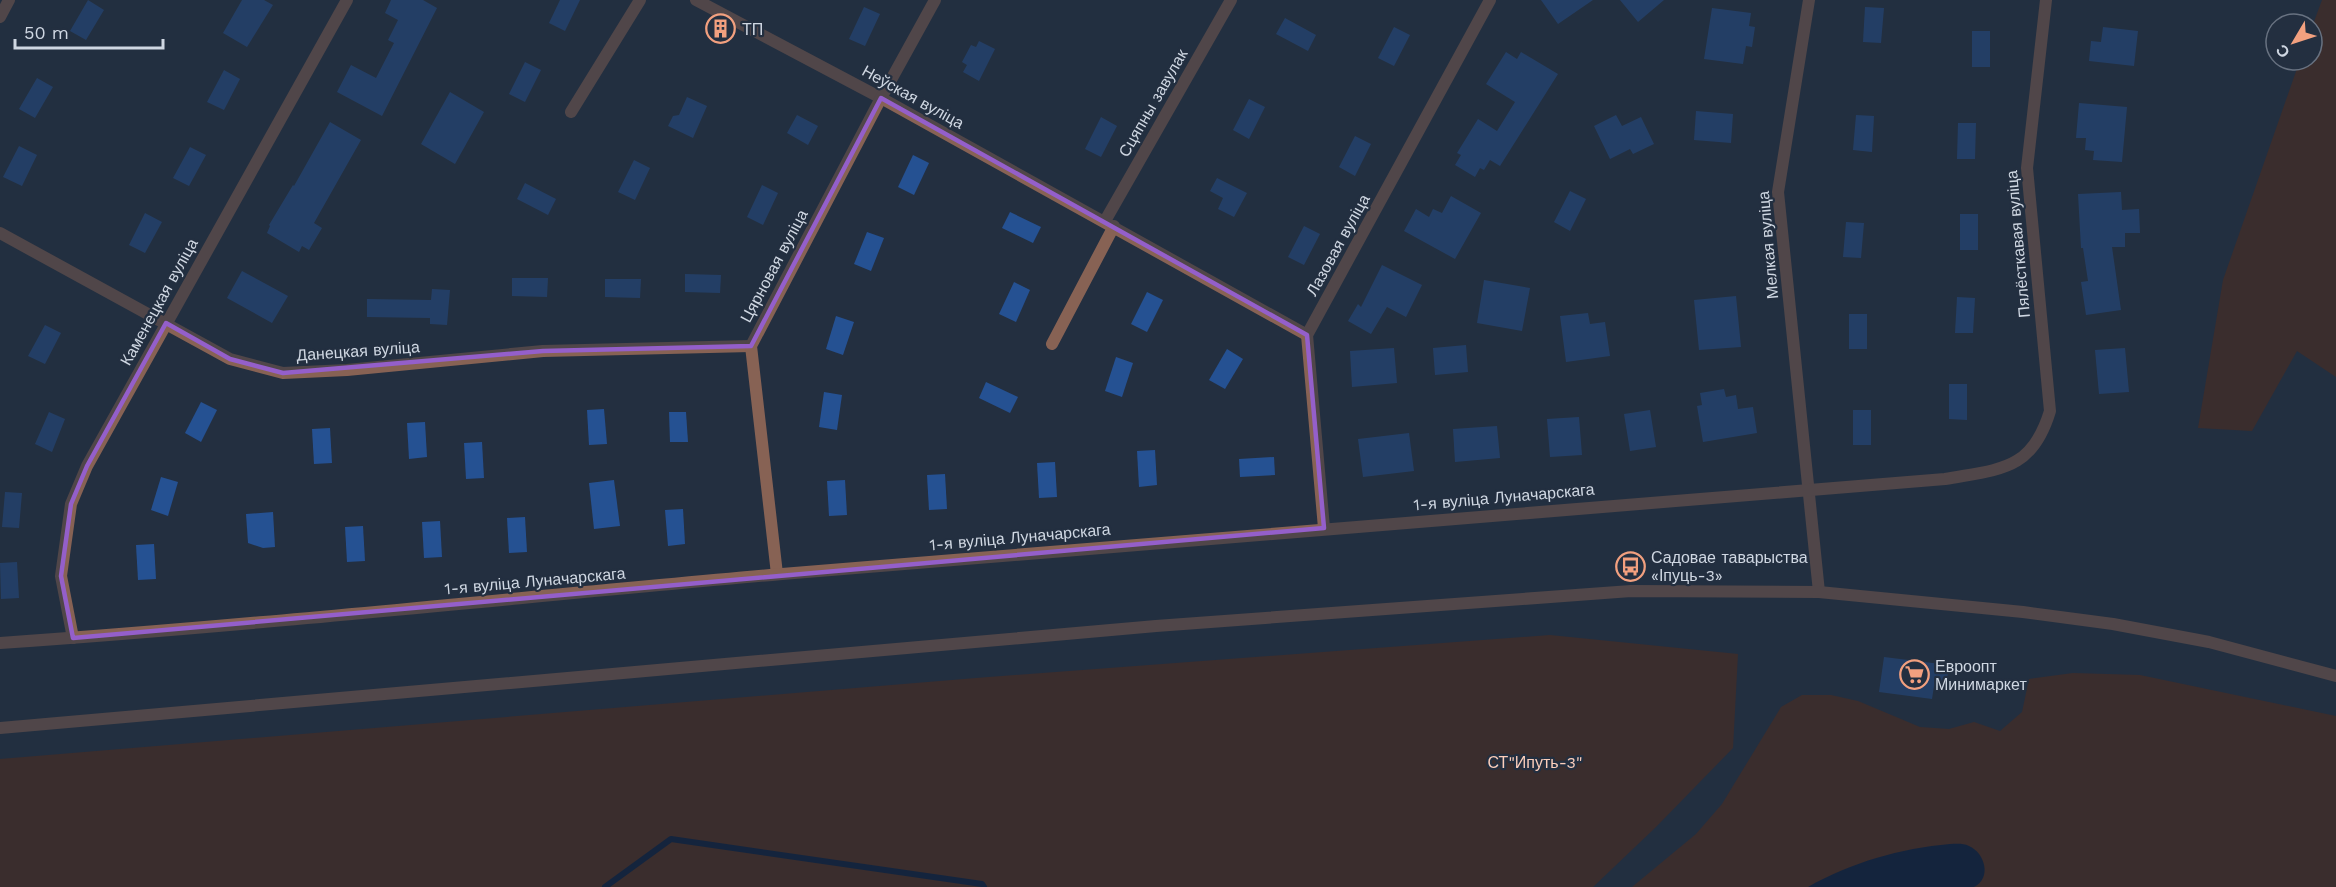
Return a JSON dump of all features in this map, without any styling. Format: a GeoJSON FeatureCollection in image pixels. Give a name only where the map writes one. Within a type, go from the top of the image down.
{"type":"FeatureCollection","features":[{"type":"Feature","properties":{"kind":"street"},"geometry":{"type":"LineString","coordinates":[[0,17],[9,0]]}},
{"type":"Feature","properties":{"kind":"street","name":"Каменецкая вуліца"},"geometry":{"type":"LineString","coordinates":[[73,638],[62,576],[70,504],[87,466],[346,0]]}},
{"type":"Feature","properties":{"kind":"street"},"geometry":{"type":"LineString","coordinates":[[571,112],[640,0]]}},
{"type":"Feature","properties":{"kind":"street","name":"Неўская вуліца"},"geometry":{"type":"LineString","coordinates":[[696,0],[881,98],[1307,335]]}},
{"type":"Feature","properties":{"kind":"street","name":"Цярновая вуліца"},"geometry":{"type":"LineString","coordinates":[[777,574],[751,346],[935,0]]}},
{"type":"Feature","properties":{"kind":"street","name":"Сцяпны завулак"},"geometry":{"type":"LineString","coordinates":[[1109,224],[1231,0]]}},
{"type":"Feature","properties":{"kind":"street","name":"Лазовая вуліца"},"geometry":{"type":"LineString","coordinates":[[1307,335],[1490,0]]}},
{"type":"Feature","properties":{"kind":"street","name":"Мелкая вуліца"},"geometry":{"type":"LineString","coordinates":[[1809,0],[1779,192],[1819,592]]}},
{"type":"Feature","properties":{"kind":"street","name":"Пялёсткавая вуліца"},"geometry":{"type":"LineString","coordinates":[[2035,446],[2044,430],[2050,411],[2027,168],[2046,0]]}},
{"type":"Feature","properties":{"kind":"street"},"geometry":{"type":"LineString","coordinates":[[1052,344],[1109,224]]}},
{"type":"Feature","properties":{"kind":"street","name":"Данецкая вуліца"},"geometry":{"type":"LineString","coordinates":[[0,232],[230,359],[283,373],[347,370],[543,351],[751,346]]}},
{"type":"Feature","properties":{"kind":"street"},"geometry":{"type":"LineString","coordinates":[[1307,335],[1324,528]]}},
{"type":"Feature","properties":{"kind":"street","name":"1-я вуліца Луначарскага"},"geometry":{"type":"LineString","coordinates":[[0,643],[539,598],[777,574],[1945,479],[1997,469],[2018,461],[2035,446]]}},
{"type":"Feature","properties":{"kind":"street"},"geometry":{"type":"LineString","coordinates":[[0,729],[1156,626],[1641,590],[1819,592],[2023,612],[2113,624],[2209,642],[2336,676]]}},
{"type":"Feature","properties":{"kind":"highlighted area"},"geometry":{"type":"Polygon","coordinates":[[[881,98],[1307,335],[1324,528],[73,638],[61,576],[71,504],[87,466],[166,323],[230,359],[283,373],[543,351],[751,346],[881,98]]]}},
{"type":"Feature","properties":{"kind":"green space"},"geometry":{"type":"Polygon","coordinates":[[[2322,0],[2336,0],[2336,377],[2297,351],[2252,431],[2198,428],[2223,280],[2296,72],[2324,72],[2324,12],[2318,12],[2322,0]]]}},
{"type":"Feature","properties":{"kind":"green space","name":"СТ\"Ипуть-3\""},"geometry":{"type":"Polygon","coordinates":[[[1550,635],[1738,654],[1733,748],[1656,827],[1593,887],[0,887],[0,759],[976,678],[1550,635]]]}},
{"type":"Feature","properties":{"kind":"green space"},"geometry":{"type":"Polygon","coordinates":[[[2073,673],[2140,675],[2336,716],[2336,887],[1632,887],[1696,834],[1722,804],[1781,707],[1802,695],[1831,695],[1858,701],[1920,727],[1949,729],[1974,722],[2000,731],[2022,712],[2029,679],[2073,673]]]}},
{"type":"Feature","properties":{"kind":"water"},"geometry":{"type":"Polygon","coordinates":[[[1950,844],[1969,846],[1979,854],[1985,872],[1980,883],[1974,887],[1808,887],[1824,878],[1876,858],[1913,849],[1950,844]]]}},
{"type":"Feature","properties":{"kind":"building"},"geometry":{"type":"Polygon","coordinates":[[[88,0],[104,10],[86,40],[70,31],[88,0]]]}},
{"type":"Feature","properties":{"kind":"building"},"geometry":{"type":"Polygon","coordinates":[[[242,0],[264,0],[273,5],[247,47],[223,33],[242,0]]]}},
{"type":"Feature","properties":{"kind":"building"},"geometry":{"type":"Polygon","coordinates":[[[391,0],[423,0],[437,8],[382,116],[337,92],[351,65],[376,78],[394,43],[388,40],[398,20],[385,13],[391,0]]]}},
{"type":"Feature","properties":{"kind":"building"},"geometry":{"type":"Polygon","coordinates":[[[560,0],[580,0],[565,31],[549,23],[560,0]]]}},
{"type":"Feature","properties":{"kind":"building"},"geometry":{"type":"Polygon","coordinates":[[[1541,0],[1593,0],[1558,24],[1541,0]]]}},
{"type":"Feature","properties":{"kind":"building"},"geometry":{"type":"Polygon","coordinates":[[[1620,0],[1664,0],[1638,22],[1620,0]]]}},
{"type":"Feature","properties":{"kind":"building"},"geometry":{"type":"Polygon","coordinates":[[[864,7],[880,14],[865,46],[849,39],[864,7]]]}},
{"type":"Feature","properties":{"kind":"building"},"geometry":{"type":"Polygon","coordinates":[[[1865,7],[1884,8],[1881,43],[1863,42],[1865,7]]]}},
{"type":"Feature","properties":{"kind":"building"},"geometry":{"type":"Polygon","coordinates":[[[1712,8],[1751,13],[1749,26],[1755,27],[1752,47],[1746,46],[1743,64],[1704,59],[1712,8]]]}},
{"type":"Feature","properties":{"kind":"building"},"geometry":{"type":"Polygon","coordinates":[[[1285,18],[1316,35],[1308,51],[1276,34],[1285,18]]]}},
{"type":"Feature","properties":{"kind":"building"},"geometry":{"type":"Polygon","coordinates":[[[1394,27],[1410,35],[1394,66],[1378,58],[1394,27]]]}},
{"type":"Feature","properties":{"kind":"building"},"geometry":{"type":"Polygon","coordinates":[[[2103,27],[2138,31],[2134,66],[2089,61],[2091,41],[2101,42],[2103,27]]]}},
{"type":"Feature","properties":{"kind":"building"},"geometry":{"type":"Polygon","coordinates":[[[1972,31],[1990,31],[1990,67],[1972,67],[1972,31]]]}},
{"type":"Feature","properties":{"kind":"building"},"geometry":{"type":"Polygon","coordinates":[[[979,41],[995,49],[979,81],[963,72],[967,65],[962,62],[971,45],[976,47],[979,41]]]}},
{"type":"Feature","properties":{"kind":"building"},"geometry":{"type":"Polygon","coordinates":[[[1506,52],[1517,59],[1521,52],[1558,74],[1500,166],[1490,160],[1484,170],[1480,168],[1475,177],[1455,165],[1461,155],[1457,153],[1478,119],[1497,131],[1515,102],[1486,84],[1506,52]]]}},
{"type":"Feature","properties":{"kind":"building"},"geometry":{"type":"Polygon","coordinates":[[[525,62],[541,70],[525,102],[509,94],[525,62]]]}},
{"type":"Feature","properties":{"kind":"building"},"geometry":{"type":"Polygon","coordinates":[[[224,70],[240,79],[224,110],[207,102],[224,70]]]}},
{"type":"Feature","properties":{"kind":"building"},"geometry":{"type":"Polygon","coordinates":[[[37,78],[53,87],[35,118],[19,109],[37,78]]]}},
{"type":"Feature","properties":{"kind":"building"},"geometry":{"type":"Polygon","coordinates":[[[450,92],[484,112],[455,164],[421,144],[450,92]]]}},
{"type":"Feature","properties":{"kind":"building"},"geometry":{"type":"Polygon","coordinates":[[[687,97],[707,106],[693,138],[668,126],[673,116],[679,115],[687,97]]]}},
{"type":"Feature","properties":{"kind":"building"},"geometry":{"type":"Polygon","coordinates":[[[1249,99],[1265,107],[1249,139],[1233,130],[1249,99]]]}},
{"type":"Feature","properties":{"kind":"building"},"geometry":{"type":"Polygon","coordinates":[[[2079,103],[2127,107],[2122,162],[2093,160],[2094,151],[2085,150],[2086,138],[2076,138],[2079,103]]]}},
{"type":"Feature","properties":{"kind":"building"},"geometry":{"type":"Polygon","coordinates":[[[1696,111],[1733,114],[1731,143],[1694,140],[1696,111]]]}},
{"type":"Feature","properties":{"kind":"building"},"geometry":{"type":"Polygon","coordinates":[[[797,115],[818,126],[808,145],[787,133],[797,115]]]}},
{"type":"Feature","properties":{"kind":"building"},"geometry":{"type":"Polygon","coordinates":[[[1616,115],[1622,126],[1641,117],[1654,144],[1633,154],[1630,149],[1610,159],[1594,126],[1616,115]]]}},
{"type":"Feature","properties":{"kind":"building"},"geometry":{"type":"Polygon","coordinates":[[[1856,115],[1874,116],[1872,152],[1853,150],[1856,115]]]}},
{"type":"Feature","properties":{"kind":"building"},"geometry":{"type":"Polygon","coordinates":[[[1101,117],[1117,126],[1101,157],[1085,149],[1101,117]]]}},
{"type":"Feature","properties":{"kind":"building"},"geometry":{"type":"Polygon","coordinates":[[[330,122],[361,140],[314,223],[322,228],[309,250],[302,246],[299,252],[267,233],[269,225],[330,122]]]}},
{"type":"Feature","properties":{"kind":"building"},"geometry":{"type":"Polygon","coordinates":[[[1958,123],[1976,123],[1975,159],[1957,159],[1958,123]]]}},
{"type":"Feature","properties":{"kind":"building"},"geometry":{"type":"Polygon","coordinates":[[[1355,136],[1371,144],[1355,176],[1339,167],[1355,136]]]}},
{"type":"Feature","properties":{"kind":"building"},"geometry":{"type":"Polygon","coordinates":[[[19,146],[37,155],[22,186],[3,177],[19,146]]]}},
{"type":"Feature","properties":{"kind":"building"},"geometry":{"type":"Polygon","coordinates":[[[190,147],[206,155],[189,186],[173,178],[190,147]]]}},
{"type":"Feature","properties":{"kind":"building"},"geometry":{"type":"Polygon","coordinates":[[[913,155],[929,163],[914,195],[898,187],[913,155]]]}},
{"type":"Feature","properties":{"kind":"building"},"geometry":{"type":"Polygon","coordinates":[[[634,160],[650,168],[635,200],[618,192],[634,160]]]}},
{"type":"Feature","properties":{"kind":"building"},"geometry":{"type":"Polygon","coordinates":[[[1217,178],[1247,193],[1234,217],[1218,209],[1223,198],[1210,191],[1217,178]]]}},
{"type":"Feature","properties":{"kind":"building"},"geometry":{"type":"Polygon","coordinates":[[[525,183],[556,199],[548,215],[517,199],[525,183]]]}},
{"type":"Feature","properties":{"kind":"building"},"geometry":{"type":"Polygon","coordinates":[[[762,185],[778,193],[763,225],[747,217],[762,185]]]}},
{"type":"Feature","properties":{"kind":"building"},"geometry":{"type":"Polygon","coordinates":[[[1570,191],[1586,199],[1570,231],[1554,222],[1570,191]]]}},
{"type":"Feature","properties":{"kind":"building"},"geometry":{"type":"Polygon","coordinates":[[[2121,192],[2122,210],[2139,209],[2140,233],[2125,233],[2125,247],[2112,247],[2121,310],[2086,315],[2081,282],[2088,281],[2083,248],[2081,248],[2078,194],[2121,192]]]}},
{"type":"Feature","properties":{"kind":"building"},"geometry":{"type":"Polygon","coordinates":[[[1451,196],[1481,213],[1455,259],[1404,231],[1416,209],[1429,217],[1433,209],[1442,213],[1451,196]]]}},
{"type":"Feature","properties":{"kind":"building"},"geometry":{"type":"Polygon","coordinates":[[[1010,212],[1041,227],[1033,243],[1002,228],[1010,212]]]}},
{"type":"Feature","properties":{"kind":"building"},"geometry":{"type":"Polygon","coordinates":[[[145,213],[162,222],[145,253],[129,245],[145,213]]]}},
{"type":"Feature","properties":{"kind":"building"},"geometry":{"type":"Polygon","coordinates":[[[1960,214],[1978,214],[1978,250],[1960,250],[1960,214]]]}},
{"type":"Feature","properties":{"kind":"building"},"geometry":{"type":"Polygon","coordinates":[[[1846,222],[1864,223],[1861,258],[1843,257],[1846,222]]]}},
{"type":"Feature","properties":{"kind":"building"},"geometry":{"type":"Polygon","coordinates":[[[1304,226],[1320,234],[1304,265],[1288,257],[1304,226]]]}},
{"type":"Feature","properties":{"kind":"building"},"geometry":{"type":"Polygon","coordinates":[[[867,232],[884,238],[871,271],[854,264],[867,232]]]}},
{"type":"Feature","properties":{"kind":"building"},"geometry":{"type":"Polygon","coordinates":[[[1382,265],[1422,285],[1406,317],[1387,307],[1371,334],[1348,321],[1358,304],[1361,307],[1382,265]]]}},
{"type":"Feature","properties":{"kind":"building"},"geometry":{"type":"Polygon","coordinates":[[[242,271],[288,296],[272,323],[227,298],[242,271]]]}},
{"type":"Feature","properties":{"kind":"building"},"geometry":{"type":"Polygon","coordinates":[[[685,274],[721,275],[720,293],[685,292],[685,274]]]}},
{"type":"Feature","properties":{"kind":"building"},"geometry":{"type":"Polygon","coordinates":[[[512,278],[548,278],[547,297],[512,296],[512,278]]]}},
{"type":"Feature","properties":{"kind":"building"},"geometry":{"type":"Polygon","coordinates":[[[605,279],[641,279],[640,298],[605,297],[605,279]]]}},
{"type":"Feature","properties":{"kind":"building"},"geometry":{"type":"Polygon","coordinates":[[[1484,280],[1530,288],[1522,331],[1477,323],[1484,280]]]}},
{"type":"Feature","properties":{"kind":"building"},"geometry":{"type":"Polygon","coordinates":[[[1014,282],[1030,290],[1016,322],[999,314],[1014,282]]]}},
{"type":"Feature","properties":{"kind":"building"},"geometry":{"type":"Polygon","coordinates":[[[432,289],[450,290],[447,325],[430,324],[430,318],[367,317],[367,299],[431,300],[432,289]]]}},
{"type":"Feature","properties":{"kind":"building"},"geometry":{"type":"Polygon","coordinates":[[[1147,292],[1163,300],[1147,332],[1131,324],[1147,292]]]}},
{"type":"Feature","properties":{"kind":"building"},"geometry":{"type":"Polygon","coordinates":[[[1736,296],[1741,347],[1699,350],[1694,300],[1736,296]]]}},
{"type":"Feature","properties":{"kind":"building"},"geometry":{"type":"Polygon","coordinates":[[[1957,297],[1975,298],[1973,333],[1955,333],[1957,297]]]}},
{"type":"Feature","properties":{"kind":"building"},"geometry":{"type":"Polygon","coordinates":[[[1588,313],[1590,324],[1605,322],[1610,356],[1566,362],[1560,316],[1588,313]]]}},
{"type":"Feature","properties":{"kind":"building"},"geometry":{"type":"Polygon","coordinates":[[[1849,314],[1867,314],[1867,349],[1849,349],[1849,314]]]}},
{"type":"Feature","properties":{"kind":"building"},"geometry":{"type":"Polygon","coordinates":[[[836,316],[854,322],[843,355],[826,349],[836,316]]]}},
{"type":"Feature","properties":{"kind":"building"},"geometry":{"type":"Polygon","coordinates":[[[45,325],[61,333],[45,364],[28,356],[45,325]]]}},
{"type":"Feature","properties":{"kind":"building"},"geometry":{"type":"Polygon","coordinates":[[[1466,345],[1468,372],[1435,375],[1433,348],[1466,345]]]}},
{"type":"Feature","properties":{"kind":"building"},"geometry":{"type":"Polygon","coordinates":[[[1394,348],[1397,383],[1352,387],[1350,351],[1394,348]]]}},
{"type":"Feature","properties":{"kind":"building"},"geometry":{"type":"Polygon","coordinates":[[[2125,348],[2129,392],[2099,394],[2095,350],[2125,348]]]}},
{"type":"Feature","properties":{"kind":"building"},"geometry":{"type":"Polygon","coordinates":[[[1227,349],[1243,359],[1225,389],[1209,380],[1227,349]]]}},
{"type":"Feature","properties":{"kind":"building"},"geometry":{"type":"Polygon","coordinates":[[[1116,357],[1133,363],[1122,397],[1105,391],[1116,357]]]}},
{"type":"Feature","properties":{"kind":"building"},"geometry":{"type":"Polygon","coordinates":[[[986,382],[1018,397],[1010,413],[979,398],[986,382]]]}},
{"type":"Feature","properties":{"kind":"building"},"geometry":{"type":"Polygon","coordinates":[[[1949,384],[1967,384],[1967,420],[1949,419],[1949,384]]]}},
{"type":"Feature","properties":{"kind":"building"},"geometry":{"type":"Polygon","coordinates":[[[1724,389],[1726,397],[1736,395],[1738,409],[1753,407],[1757,433],[1703,442],[1697,406],[1702,405],[1700,393],[1724,389]]]}},
{"type":"Feature","properties":{"kind":"building"},"geometry":{"type":"Polygon","coordinates":[[[824,392],[842,395],[837,430],[819,427],[824,392]]]}},
{"type":"Feature","properties":{"kind":"building"},"geometry":{"type":"Polygon","coordinates":[[[201,402],[217,410],[201,442],[185,433],[201,402]]]}},
{"type":"Feature","properties":{"kind":"building"},"geometry":{"type":"Polygon","coordinates":[[[604,409],[607,444],[589,445],[587,410],[604,409]]]}},
{"type":"Feature","properties":{"kind":"building"},"geometry":{"type":"Polygon","coordinates":[[[1650,410],[1656,447],[1630,451],[1624,414],[1650,410]]]}},
{"type":"Feature","properties":{"kind":"building"},"geometry":{"type":"Polygon","coordinates":[[[1853,410],[1871,410],[1871,445],[1853,445],[1853,410]]]}},
{"type":"Feature","properties":{"kind":"building"},"geometry":{"type":"Polygon","coordinates":[[[49,412],[65,419],[52,452],[35,444],[49,412]]]}},
{"type":"Feature","properties":{"kind":"building"},"geometry":{"type":"Polygon","coordinates":[[[669,412],[686,412],[688,442],[670,442],[669,412]]]}},
{"type":"Feature","properties":{"kind":"building"},"geometry":{"type":"Polygon","coordinates":[[[1579,417],[1582,455],[1550,457],[1547,419],[1579,417]]]}},
{"type":"Feature","properties":{"kind":"building"},"geometry":{"type":"Polygon","coordinates":[[[425,422],[427,457],[409,459],[407,423],[425,422]]]}},
{"type":"Feature","properties":{"kind":"building"},"geometry":{"type":"Polygon","coordinates":[[[1497,426],[1500,458],[1455,462],[1453,429],[1497,426]]]}},
{"type":"Feature","properties":{"kind":"building"},"geometry":{"type":"Polygon","coordinates":[[[330,428],[332,463],[314,464],[312,429],[330,428]]]}},
{"type":"Feature","properties":{"kind":"building"},"geometry":{"type":"Polygon","coordinates":[[[1409,433],[1414,471],[1363,477],[1358,439],[1409,433]]]}},
{"type":"Feature","properties":{"kind":"building"},"geometry":{"type":"Polygon","coordinates":[[[482,442],[484,478],[466,479],[464,443],[482,442]]]}},
{"type":"Feature","properties":{"kind":"building"},"geometry":{"type":"Polygon","coordinates":[[[1155,450],[1157,485],[1139,487],[1137,451],[1155,450]]]}},
{"type":"Feature","properties":{"kind":"building"},"geometry":{"type":"Polygon","coordinates":[[[1274,457],[1275,475],[1240,477],[1239,459],[1274,457]]]}},
{"type":"Feature","properties":{"kind":"building"},"geometry":{"type":"Polygon","coordinates":[[[1055,462],[1057,497],[1039,498],[1037,463],[1055,462]]]}},
{"type":"Feature","properties":{"kind":"building"},"geometry":{"type":"Polygon","coordinates":[[[945,474],[947,509],[929,510],[927,475],[945,474]]]}},
{"type":"Feature","properties":{"kind":"building"},"geometry":{"type":"Polygon","coordinates":[[[161,477],[178,482],[168,516],[151,510],[161,477]]]}},
{"type":"Feature","properties":{"kind":"building"},"geometry":{"type":"Polygon","coordinates":[[[614,480],[620,526],[594,529],[589,483],[614,480]]]}},
{"type":"Feature","properties":{"kind":"building"},"geometry":{"type":"Polygon","coordinates":[[[845,480],[847,515],[829,516],[827,481],[845,480]]]}},
{"type":"Feature","properties":{"kind":"building"},"geometry":{"type":"Polygon","coordinates":[[[5,492],[22,493],[19,528],[2,527],[5,492]]]}},
{"type":"Feature","properties":{"kind":"building"},"geometry":{"type":"Polygon","coordinates":[[[683,509],[685,544],[668,546],[665,510],[683,509]]]}},
{"type":"Feature","properties":{"kind":"building"},"geometry":{"type":"Polygon","coordinates":[[[273,512],[275,547],[263,548],[248,543],[246,514],[273,512]]]}},
{"type":"Feature","properties":{"kind":"building"},"geometry":{"type":"Polygon","coordinates":[[[525,517],[527,552],[509,553],[507,518],[525,517]]]}},
{"type":"Feature","properties":{"kind":"building"},"geometry":{"type":"Polygon","coordinates":[[[440,521],[442,557],[424,558],[422,522],[440,521]]]}},
{"type":"Feature","properties":{"kind":"building"},"geometry":{"type":"Polygon","coordinates":[[[363,526],[365,561],[347,562],[345,527],[363,526]]]}},
{"type":"Feature","properties":{"kind":"building"},"geometry":{"type":"Polygon","coordinates":[[[154,544],[156,579],[138,580],[136,545],[154,544]]]}},
{"type":"Feature","properties":{"kind":"building"},"geometry":{"type":"Polygon","coordinates":[[[17,562],[19,598],[1,599],[0,563],[17,562]]]}},
{"type":"Feature","properties":{"kind":"building","name":"Евроопт Минимаркет"},"geometry":{"type":"Polygon","coordinates":[[[1884,657],[1949,665],[1946,687],[1934,686],[1932,699],[1879,692],[1884,657]]]}},
{"type":"Feature","properties":{"kind":"waterway"},"geometry":{"type":"LineString","coordinates":[[605,887],[671,839],[982,884],[984,887]]}},
{"type":"Feature","properties":{"kind":"place","name":"ТП"},"geometry":{"type":"Point","coordinates":[721,29]}},
{"type":"Feature","properties":{"kind":"place","name":"Садовае таварыства «Іпуць-3»"},"geometry":{"type":"Point","coordinates":[1630,566]}},
{"type":"Feature","properties":{"kind":"place","name":"Евроопт Минимаркет"},"geometry":{"type":"Point","coordinates":[1914,675]}}]}
